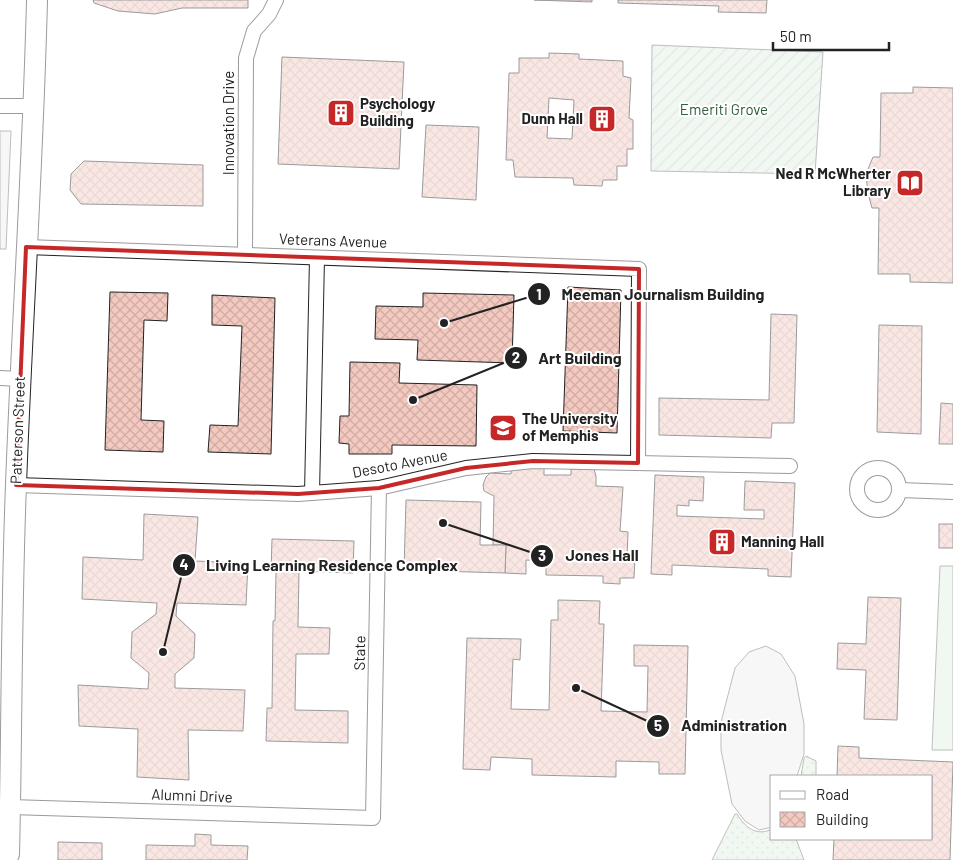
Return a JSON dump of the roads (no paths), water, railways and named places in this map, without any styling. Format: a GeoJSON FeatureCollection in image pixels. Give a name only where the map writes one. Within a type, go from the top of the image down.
{"type":"FeatureCollection","features":[{"type":"Feature","properties":{"kind":"street","name":"Patterson Street"},"geometry":{"type":"LineString","coordinates":[[6,860],[9,854],[10,807],[5,655],[16,485],[37,0]]}},
{"type":"Feature","properties":{"kind":"street","name":"Innovation Drive"},"geometry":{"type":"LineString","coordinates":[[245,254],[246,58],[254,31],[269,14],[276,0]]}},
{"type":"Feature","properties":{"kind":"street"},"geometry":{"type":"LineString","coordinates":[[0,106],[33,106]]}},
{"type":"Feature","properties":{"kind":"street","name":"Veterans Avenue"},"geometry":{"type":"LineString","coordinates":[[26,247],[639,269],[638,463]]}},
{"type":"Feature","properties":{"kind":"street"},"geometry":{"type":"LineString","coordinates":[[312,493],[317,258]]}},
{"type":"Feature","properties":{"kind":"street"},"geometry":{"type":"LineString","coordinates":[[0,378],[20,379]]}},
{"type":"Feature","properties":{"kind":"street","name":"Desoto Avenue"},"geometry":{"type":"LineString","coordinates":[[16,485],[289,494],[379,488],[466,468],[533,461],[790,466]]}},
{"type":"Feature","properties":{"kind":"street","name":"State"},"geometry":{"type":"LineString","coordinates":[[373,818],[379,488]]}},
{"type":"Feature","properties":{"kind":"street"},"geometry":{"type":"LineString","coordinates":[[900,490],[953,492]]}},
{"type":"Feature","properties":{"kind":"street","name":"Alumni Drive"},"geometry":{"type":"LineString","coordinates":[[10,807],[373,818]]}},
{"type":"Feature","properties":{"kind":"place","name":"Psychology Building"},"geometry":{"type":"Point","coordinates":[341,113]}},
{"type":"Feature","properties":{"kind":"place","name":"Dunn Hall"},"geometry":{"type":"Point","coordinates":[602,119]}},
{"type":"Feature","properties":{"kind":"place","name":"Ned R McWherter Library"},"geometry":{"type":"Point","coordinates":[910,183]}},
{"type":"Feature","properties":{"kind":"place","name":"Meeman Journalism Building"},"geometry":{"type":"Point","coordinates":[444,323]}},
{"type":"Feature","properties":{"kind":"place","name":"Art Building"},"geometry":{"type":"Point","coordinates":[413,400]}},
{"type":"Feature","properties":{"kind":"place","name":"The University of Memphis"},"geometry":{"type":"Point","coordinates":[503,428]}},
{"type":"Feature","properties":{"kind":"place","name":"Jones Hall"},"geometry":{"type":"Point","coordinates":[443,523]}},
{"type":"Feature","properties":{"kind":"place","name":"Manning Hall"},"geometry":{"type":"Point","coordinates":[722,542]}},
{"type":"Feature","properties":{"kind":"place","name":"Living Learning Residence Complex"},"geometry":{"type":"Point","coordinates":[163,652]}},
{"type":"Feature","properties":{"kind":"place","name":"Administration"},"geometry":{"type":"Point","coordinates":[576,688]}},
{"type":"Feature","properties":{"kind":"park label","name":"Emeriti Grove"},"geometry":{"type":"Point","coordinates":[724,110]}}]}
